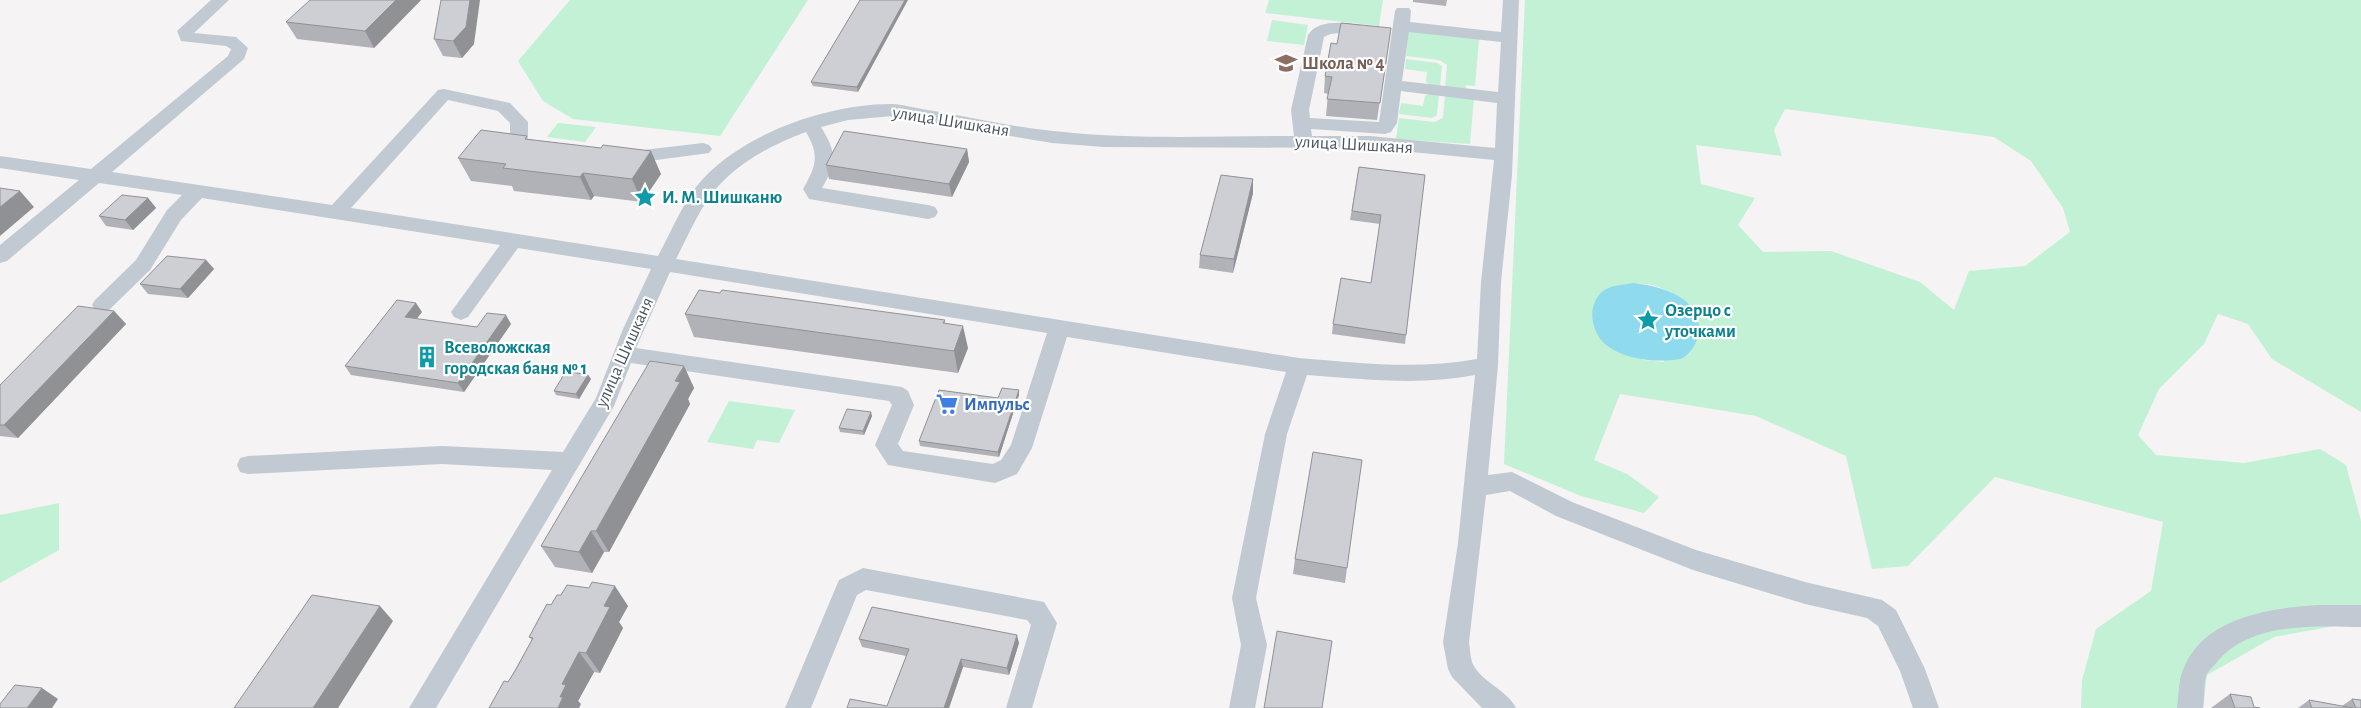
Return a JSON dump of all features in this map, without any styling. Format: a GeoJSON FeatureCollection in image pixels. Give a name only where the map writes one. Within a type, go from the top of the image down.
{"type":"FeatureCollection","features":[{"type":"Feature","properties":{"kind":"street"},"geometry":{"type":"LineString","coordinates":[[0,256],[96,178],[235,59],[240,48],[230,41],[187,37],[185,31],[221,0]]}},
{"type":"Feature","properties":{"kind":"street"},"geometry":{"type":"LineString","coordinates":[[1504,708],[1484,694],[1462,669],[1456,642],[1470,542],[1487,365],[1492,282],[1504,155],[1511,0]]}},
{"type":"Feature","properties":{"kind":"street"},"geometry":{"type":"LineString","coordinates":[[1402,24],[1388,123],[1384,128],[1302,131],[1300,110],[1316,35],[1321,30],[1402,24],[1509,38]]}},
{"type":"Feature","properties":{"kind":"street"},"geometry":{"type":"LineString","coordinates":[[1393,85],[1506,98]]}},
{"type":"Feature","properties":{"kind":"street"},"geometry":{"type":"LineString","coordinates":[[336,212],[444,94],[504,107],[519,122],[519,144],[556,149]]}},
{"type":"Feature","properties":{"kind":"street","name":"улица Шишканя"},"geometry":{"type":"LineString","coordinates":[[422,708],[606,400],[623,354],[663,265],[704,191],[720,173],[740,157],[770,139],[810,124],[848,114],[893,110],[1052,137],[1095,141],[1302,131],[1370,142],[1504,155]]}},
{"type":"Feature","properties":{"kind":"street"},"geometry":{"type":"LineString","coordinates":[[810,124],[824,146],[825,167],[812,189],[816,194],[928,212]]}},
{"type":"Feature","properties":{"kind":"street"},"geometry":{"type":"LineString","coordinates":[[611,156],[629,158],[703,148]]}},
{"type":"Feature","properties":{"kind":"street"},"geometry":{"type":"LineString","coordinates":[[0,162],[96,178],[336,212],[1299,366],[1397,374],[1445,373],[1487,365]]}},
{"type":"Feature","properties":{"kind":"street"},"geometry":{"type":"LineString","coordinates":[[102,305],[143,266],[174,215],[197,192]]}},
{"type":"Feature","properties":{"kind":"street"},"geometry":{"type":"LineString","coordinates":[[461,312],[513,241]]}},
{"type":"Feature","properties":{"kind":"street"},"geometry":{"type":"LineString","coordinates":[[623,354],[894,392],[900,397],[902,405],[886,445],[896,459],[995,474],[1009,467],[1021,448],[1059,328]]}},
{"type":"Feature","properties":{"kind":"street"},"geometry":{"type":"LineString","coordinates":[[1242,708],[1254,645],[1244,598],[1276,434],[1299,366]]}},
{"type":"Feature","properties":{"kind":"street"},"geometry":{"type":"LineString","coordinates":[[248,465],[442,455],[568,462]]}},
{"type":"Feature","properties":{"kind":"street"},"geometry":{"type":"LineString","coordinates":[[1474,487],[1512,481],[1564,509],[1693,560],[1806,593],[1873,608],[1887,618],[1912,669],[1926,708]]}},
{"type":"Feature","properties":{"kind":"street"},"geometry":{"type":"LineString","coordinates":[[798,708],[848,588],[863,579],[1034,610],[1044,623],[1019,708]]}},
{"type":"Feature","properties":{"kind":"street"},"geometry":{"type":"LineString","coordinates":[[2190,708],[2196,668],[2220,642],[2254,624],[2309,615],[2361,616]]}},
{"type":"Feature","properties":{"kind":"green space"},"geometry":{"type":"Polygon","coordinates":[[[570,0],[808,0],[720,136],[573,119],[543,101],[518,61],[570,0]]]}},
{"type":"Feature","properties":{"kind":"green space"},"geometry":{"type":"Polygon","coordinates":[[[1269,0],[1383,0],[1379,26],[1265,13],[1269,0]]]}},
{"type":"Feature","properties":{"kind":"green space"},"geometry":{"type":"Polygon","coordinates":[[[1525,0],[2361,0],[2361,412],[2272,359],[2248,324],[2218,314],[2204,344],[2159,389],[2138,435],[2156,455],[2244,463],[2320,449],[2346,465],[2361,521],[2361,627],[2340,625],[2274,637],[2207,675],[2203,708],[2081,708],[2082,680],[2096,629],[2151,591],[2163,522],[1995,477],[1908,566],[1872,569],[1846,456],[1756,416],[1620,394],[1594,460],[1627,474],[1659,497],[1644,513],[1581,496],[1504,464],[1525,0]],[[1785,109],[1774,130],[1782,156],[1696,145],[1701,184],[1755,198],[1738,225],[1763,252],[1831,251],[1920,282],[1954,310],[1969,271],[2025,266],[2070,232],[2063,208],[2031,161],[1994,137],[1785,109]],[[1633,283],[1623,353],[1644,360],[1664,362],[1673,293],[1653,285],[1633,283]]]}},
{"type":"Feature","properties":{"kind":"green space"},"geometry":{"type":"Polygon","coordinates":[[[1272,20],[1308,25],[1304,45],[1267,41],[1272,20]]]}},
{"type":"Feature","properties":{"kind":"green space"},"geometry":{"type":"Polygon","coordinates":[[[1409,31],[1479,39],[1475,86],[1466,85],[1466,90],[1445,88],[1447,65],[1439,60],[1406,56],[1409,31]]]}},
{"type":"Feature","properties":{"kind":"green space"},"geometry":{"type":"Polygon","coordinates":[[[1406,59],[1437,63],[1442,66],[1440,87],[1431,86],[1426,82],[1427,72],[1405,69],[1406,59]]]}},
{"type":"Feature","properties":{"kind":"green space"},"geometry":{"type":"Polygon","coordinates":[[[1430,93],[1439,94],[1437,115],[1432,118],[1399,114],[1401,103],[1423,106],[1425,96],[1430,93]]]}},
{"type":"Feature","properties":{"kind":"green space"},"geometry":{"type":"Polygon","coordinates":[[[1445,95],[1474,98],[1470,144],[1396,139],[1399,118],[1434,122],[1443,118],[1445,95]]]}},
{"type":"Feature","properties":{"kind":"green space"},"geometry":{"type":"Polygon","coordinates":[[[558,123],[596,127],[585,142],[547,137],[558,123]]]}},
{"type":"Feature","properties":{"kind":"green space"},"geometry":{"type":"Polygon","coordinates":[[[729,401],[795,410],[779,443],[757,440],[753,449],[707,442],[729,401]]]}},
{"type":"Feature","properties":{"kind":"green space"},"geometry":{"type":"Polygon","coordinates":[[[59,503],[59,550],[0,583],[0,515],[59,503]]]}},
{"type":"Feature","properties":{"kind":"water"},"geometry":{"type":"Polygon","coordinates":[[[1633,283],[1670,292],[1690,305],[1696,314],[1699,326],[1696,342],[1685,356],[1680,359],[1661,361],[1641,359],[1622,354],[1601,340],[1592,318],[1594,304],[1603,291],[1633,283]]]}},
{"type":"Feature","properties":{"kind":"building"},"geometry":{"type":"Polygon","coordinates":[[[310,0],[396,0],[365,31],[286,22],[310,0]]]}},
{"type":"Feature","properties":{"kind":"building"},"geometry":{"type":"Polygon","coordinates":[[[441,0],[470,0],[466,27],[453,41],[434,39],[441,0]]]}},
{"type":"Feature","properties":{"kind":"building"},"geometry":{"type":"Polygon","coordinates":[[[860,0],[905,0],[857,87],[811,82],[860,0]]]}},
{"type":"Feature","properties":{"kind":"building"},"geometry":{"type":"Polygon","coordinates":[[[1341,23],[1391,28],[1380,103],[1327,99],[1332,77],[1325,76],[1331,43],[1337,44],[1341,23]]]}},
{"type":"Feature","properties":{"kind":"building"},"geometry":{"type":"Polygon","coordinates":[[[481,130],[527,136],[525,139],[601,148],[603,145],[651,151],[632,179],[583,173],[580,177],[503,168],[506,164],[458,158],[481,130]]]}},
{"type":"Feature","properties":{"kind":"building"},"geometry":{"type":"Polygon","coordinates":[[[844,131],[967,149],[949,184],[826,165],[844,131]]]}},
{"type":"Feature","properties":{"kind":"building"},"geometry":{"type":"Polygon","coordinates":[[[1359,167],[1425,175],[1406,335],[1333,324],[1341,278],[1371,283],[1381,215],[1352,211],[1359,167]]]}},
{"type":"Feature","properties":{"kind":"building"},"geometry":{"type":"Polygon","coordinates":[[[1221,175],[1253,179],[1234,259],[1200,255],[1221,175]]]}},
{"type":"Feature","properties":{"kind":"building"},"geometry":{"type":"Polygon","coordinates":[[[0,188],[20,191],[0,207],[0,188]]]}},
{"type":"Feature","properties":{"kind":"building"},"geometry":{"type":"Polygon","coordinates":[[[122,195],[148,198],[125,220],[99,216],[122,195]]]}},
{"type":"Feature","properties":{"kind":"building"},"geometry":{"type":"Polygon","coordinates":[[[167,256],[206,260],[180,289],[140,284],[167,256]]]}},
{"type":"Feature","properties":{"kind":"building"},"geometry":{"type":"Polygon","coordinates":[[[699,290],[720,293],[722,290],[945,320],[943,323],[963,326],[954,351],[685,314],[699,290]]]}},
{"type":"Feature","properties":{"kind":"building","name":"Всеволожская городская баня № 1"},"geometry":{"type":"Polygon","coordinates":[[[397,300],[416,303],[405,317],[477,327],[487,313],[506,315],[458,383],[345,366],[397,300]]]}},
{"type":"Feature","properties":{"kind":"building"},"geometry":{"type":"Polygon","coordinates":[[[78,306],[114,311],[4,425],[0,425],[0,385],[78,306]]]}},
{"type":"Feature","properties":{"kind":"building"},"geometry":{"type":"Polygon","coordinates":[[[650,361],[684,366],[675,381],[680,382],[596,531],[591,531],[579,552],[541,546],[650,361]]]}},
{"type":"Feature","properties":{"kind":"building"},"geometry":{"type":"Polygon","coordinates":[[[566,371],[588,375],[576,394],[554,391],[566,371]]]}},
{"type":"Feature","properties":{"kind":"building"},"geometry":{"type":"Polygon","coordinates":[[[1002,388],[1019,390],[998,452],[919,441],[939,390],[998,398],[1002,388]]]}},
{"type":"Feature","properties":{"kind":"building"},"geometry":{"type":"Polygon","coordinates":[[[847,409],[871,412],[863,431],[839,428],[847,409]]]}},
{"type":"Feature","properties":{"kind":"building"},"geometry":{"type":"Polygon","coordinates":[[[1313,452],[1362,460],[1347,568],[1295,559],[1313,452]]]}},
{"type":"Feature","properties":{"kind":"building"},"geometry":{"type":"Polygon","coordinates":[[[592,582],[615,586],[604,606],[610,607],[586,653],[579,652],[562,684],[566,685],[560,697],[563,697],[558,708],[489,708],[504,681],[508,682],[515,671],[533,638],[529,637],[547,604],[551,605],[557,595],[561,595],[567,585],[589,588],[592,582]]]}},
{"type":"Feature","properties":{"kind":"building"},"geometry":{"type":"Polygon","coordinates":[[[312,595],[380,606],[313,708],[234,708],[312,595]]]}},
{"type":"Feature","properties":{"kind":"building"},"geometry":{"type":"Polygon","coordinates":[[[872,607],[1017,635],[1007,668],[961,659],[944,708],[847,708],[850,699],[887,706],[909,649],[859,639],[872,607]]]}},
{"type":"Feature","properties":{"kind":"building"},"geometry":{"type":"Polygon","coordinates":[[[1277,631],[1332,641],[1322,708],[1264,708],[1277,631]]]}},
{"type":"Feature","properties":{"kind":"building"},"geometry":{"type":"Polygon","coordinates":[[[15,685],[42,688],[27,708],[0,708],[0,704],[15,685]]]}},
{"type":"Feature","properties":{"kind":"building"},"geometry":{"type":"Polygon","coordinates":[[[2230,694],[2251,697],[2254,707],[2260,708],[2235,708],[2230,694]]]}},
{"type":"Feature","properties":{"kind":"building"},"geometry":{"type":"Polygon","coordinates":[[[2352,699],[2361,700],[2361,708],[2356,708],[2352,699]]]}},
{"type":"Feature","properties":{"kind":"building"},"geometry":{"type":"Polygon","coordinates":[[[2309,700],[2353,708],[2312,708],[2309,700]]]}},
{"type":"Feature","properties":{"kind":"place","name":"Школа № 4"},"geometry":{"type":"Point","coordinates":[1286,63]}},
{"type":"Feature","properties":{"kind":"place","name":"И. М. Шишканю"},"geometry":{"type":"Point","coordinates":[645,197]}},
{"type":"Feature","properties":{"kind":"place","name":"Озерцо с уточками"},"geometry":{"type":"Point","coordinates":[1648,320]}},
{"type":"Feature","properties":{"kind":"place","name":"Всеволожская городская баня № 1"},"geometry":{"type":"Point","coordinates":[427,357]}},
{"type":"Feature","properties":{"kind":"place","name":"Импульс"},"geometry":{"type":"Point","coordinates":[947,404]}}]}
